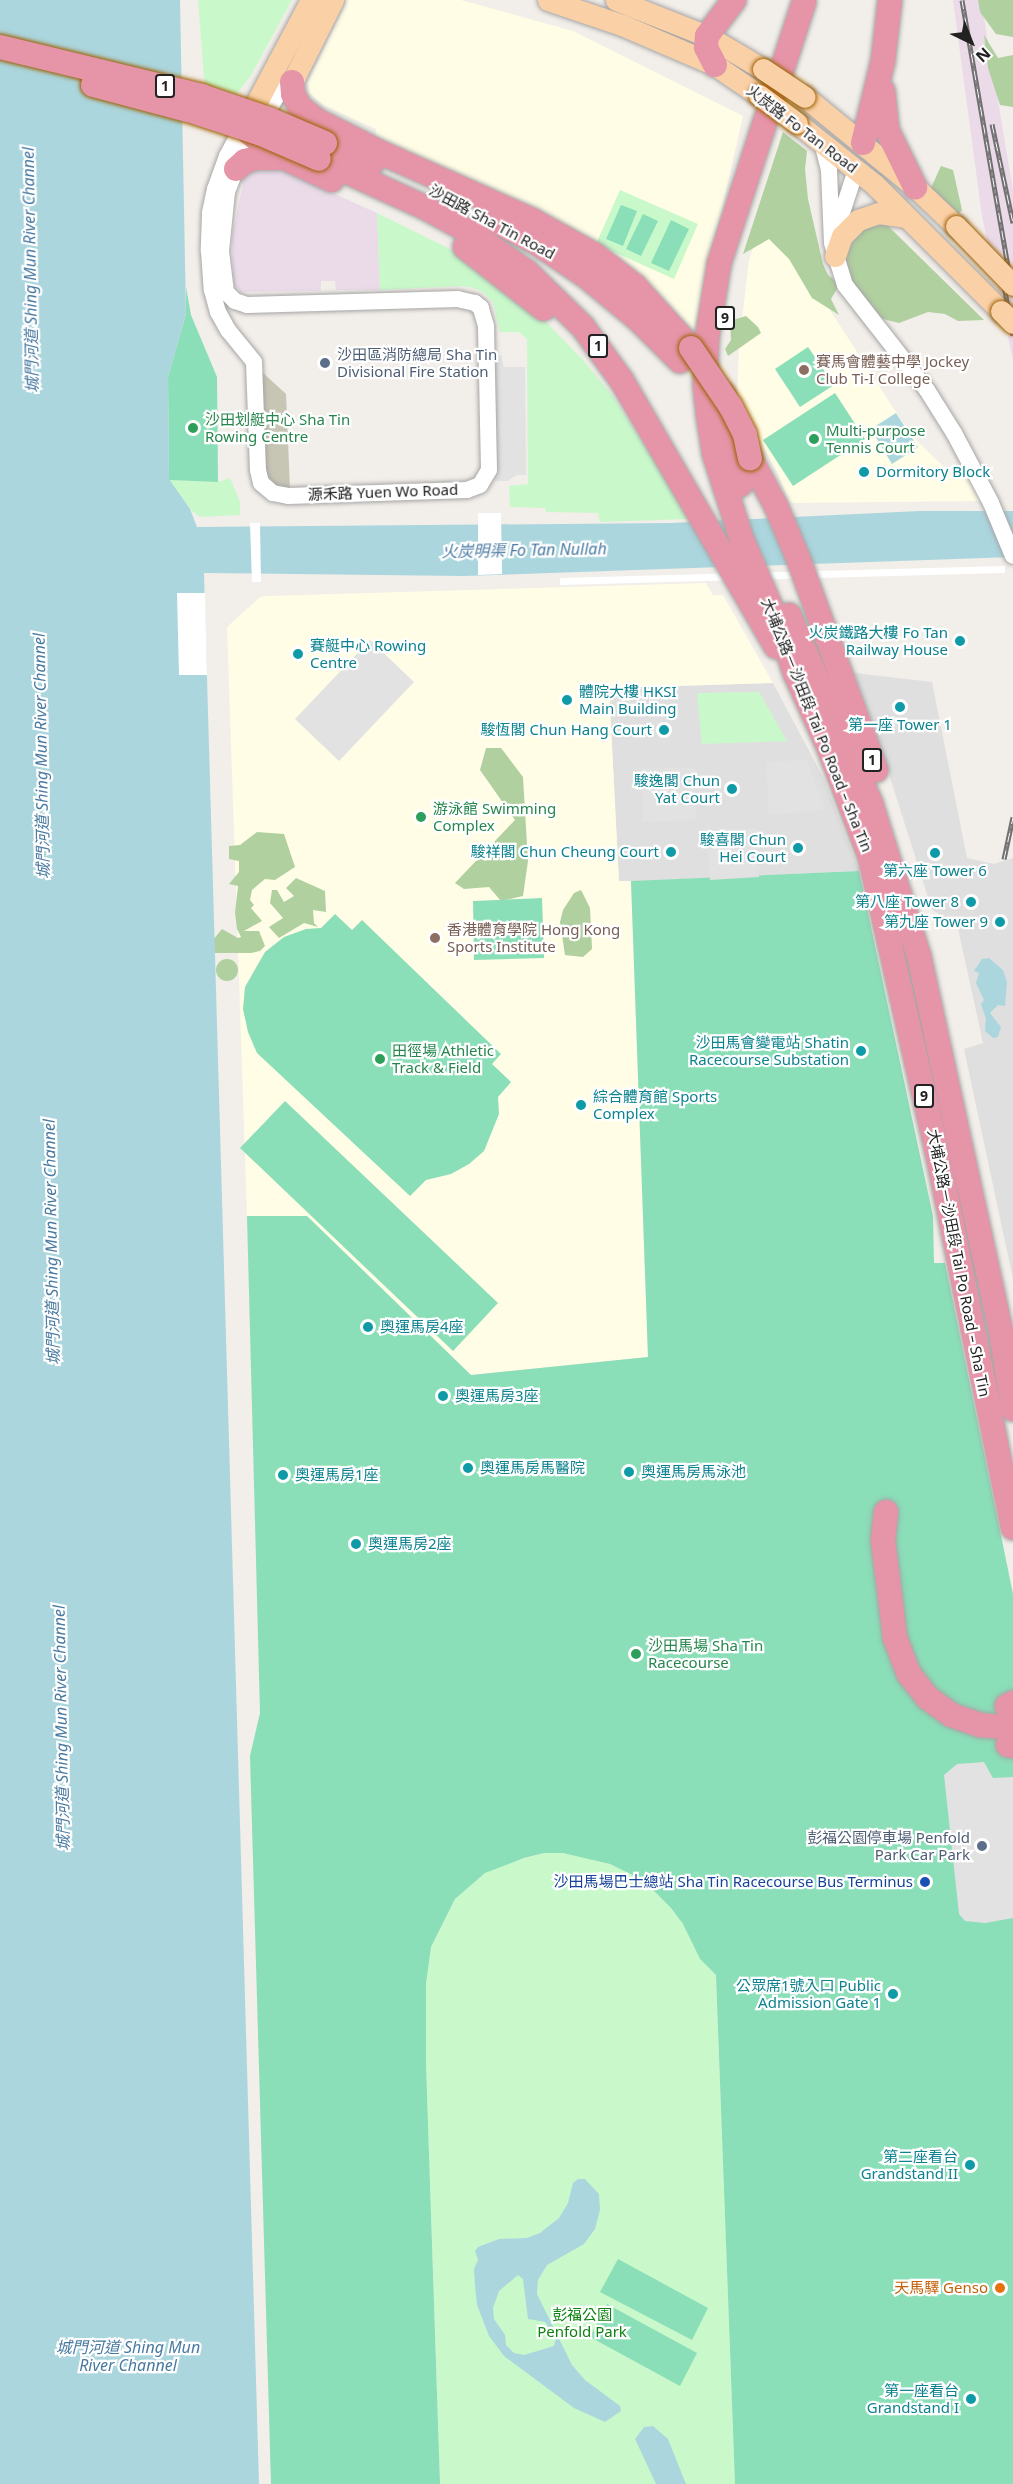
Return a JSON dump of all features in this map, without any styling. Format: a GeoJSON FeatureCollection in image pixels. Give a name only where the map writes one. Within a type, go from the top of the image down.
{"type":"FeatureCollection","features":[{"type":"Feature","properties":{"kind":"highway"},"geometry":{"type":"LineString","coordinates":[[715,65],[706,47],[707,36],[734,0]]}},
{"type":"Feature","properties":{"kind":"highway"},"geometry":{"type":"LineString","coordinates":[[863,143],[881,69],[890,0]]}},
{"type":"Feature","properties":{"kind":"highway","name":"大埔公路－沙田段 Tai Po Road – Sha Tin"},"geometry":{"type":"LineString","coordinates":[[813,1],[746,222],[727,303],[722,345],[722,386],[752,572],[852,753],[872,804],[919,956],[1001,1332],[1013,1409]]}},
{"type":"Feature","properties":{"kind":"highway","name":"沙田路 Sha Tin Road"},"geometry":{"type":"LineString","coordinates":[[0,47],[202,96],[269,119],[509,258],[546,289],[583,327],[614,368],[700,518],[752,572],[765,633],[795,673]]}},
{"type":"Feature","properties":{"kind":"highway","name":"沙田路 Sha Tin Road"},"geometry":{"type":"LineString","coordinates":[[0,63],[198,113],[321,150],[450,198],[549,250],[685,354],[750,458],[776,506],[801,567],[897,829],[919,956]]}},
{"type":"Feature","properties":{"kind":"highway"},"geometry":{"type":"LineString","coordinates":[[881,69],[887,130],[915,187]]}},
{"type":"Feature","properties":{"kind":"highway"},"geometry":{"type":"LineString","coordinates":[[236,169],[245,161],[257,158],[284,158],[321,150],[306,114],[293,94],[292,82]]}},
{"type":"Feature","properties":{"kind":"highway"},"geometry":{"type":"LineString","coordinates":[[253,123],[306,114]]}},
{"type":"Feature","properties":{"kind":"highway"},"geometry":{"type":"LineString","coordinates":[[253,123],[284,158]]}},
{"type":"Feature","properties":{"kind":"highway","name":"大埔公路－沙田段 Tai Po Road – Sha Tin"},"geometry":{"type":"LineString","coordinates":[[795,673],[845,790],[870,858],[881,900],[938,1156],[1013,1528]]}},
{"type":"Feature","properties":{"kind":"highway"},"geometry":{"type":"LineString","coordinates":[[1001,1332],[1013,1359]]}},
{"type":"Feature","properties":{"kind":"highway"},"geometry":{"type":"LineString","coordinates":[[886,1512],[883,1540],[893,1628],[905,1667],[928,1698],[946,1712],[993,1728],[1011,1726]]}},
{"type":"Feature","properties":{"kind":"main road","name":"源禾路 Yuen Wo Road"},"geometry":{"type":"LineString","coordinates":[[253,123],[311,0]]}},
{"type":"Feature","properties":{"kind":"main road","name":"源禾路 Yuen Wo Road"},"geometry":{"type":"LineString","coordinates":[[292,82],[333,0]]}},
{"type":"Feature","properties":{"kind":"main road","name":"火炭路 Fo Tan Road"},"geometry":{"type":"LineString","coordinates":[[548,0],[622,25],[715,65],[759,95],[856,170],[907,217],[1007,317]]}},
{"type":"Feature","properties":{"kind":"main road","name":"火炭路 Fo Tan Road"},"geometry":{"type":"LineString","coordinates":[[616,0],[707,36],[763,69],[805,98],[915,187],[1013,285]]}},
{"type":"Feature","properties":{"kind":"main road"},"geometry":{"type":"LineString","coordinates":[[856,170],[863,143]]}},
{"type":"Feature","properties":{"kind":"main road"},"geometry":{"type":"LineString","coordinates":[[833,249],[858,220],[878,213],[907,217]]}},
{"type":"Feature","properties":{"kind":"street","name":"源禾路 Yuen Wo Road"},"geometry":{"type":"LineString","coordinates":[[253,123],[226,192],[221,251],[224,287],[235,301],[247,304],[458,299],[475,303],[481,308],[486,326],[489,470],[480,485],[467,490],[288,496],[273,493],[261,483],[258,470],[254,362],[228,330],[218,312],[212,290],[209,251],[210,213],[215,189],[227,156],[253,123],[280,90],[292,82]]}},
{"type":"Feature","properties":{"kind":"street"},"geometry":{"type":"LineString","coordinates":[[822,142],[829,171],[833,249],[852,295],[921,382],[954,434],[991,503],[1013,556]]}},
{"type":"Feature","properties":{"kind":"street"},"geometry":{"type":"LineString","coordinates":[[833,249],[856,170]]}},
{"type":"Feature","properties":{"kind":"shaded area"},"geometry":{"type":"Polygon","coordinates":[[[347,0],[461,0],[573,31],[743,116],[694,330],[649,287],[375,140],[376,129],[323,105],[309,93],[308,83],[347,0]]]}},
{"type":"Feature","properties":{"kind":"shaded area"},"geometry":{"type":"Polygon","coordinates":[[[953,0],[981,0],[1013,190],[1013,360],[982,216],[953,0]]]}},
{"type":"Feature","properties":{"kind":"shaded area"},"geometry":{"type":"Polygon","coordinates":[[[275,167],[377,213],[380,290],[336,290],[335,281],[321,281],[321,291],[241,292],[233,283],[232,236],[243,184],[238,181],[254,169],[275,167]]]}},
{"type":"Feature","properties":{"kind":"shaded area","name":"賽馬會體藝中學 Jockey Club Ti-I College"},"geometry":{"type":"Polygon","coordinates":[[[760,227],[797,266],[824,301],[911,435],[943,466],[958,470],[977,466],[983,501],[790,503],[777,472],[737,396],[739,345],[749,260],[760,227]]]}},
{"type":"Feature","properties":{"kind":"shaded area"},"geometry":{"type":"Polygon","coordinates":[[[493,355],[501,355],[504,367],[525,367],[526,475],[517,475],[507,481],[495,481],[493,355]]]}},
{"type":"Feature","properties":{"kind":"shaded area"},"geometry":{"type":"Polygon","coordinates":[[[261,371],[286,394],[290,490],[275,485],[265,473],[261,371]]]}},
{"type":"Feature","properties":{"kind":"shaded area","name":"香港體育學院 Hong Kong Sports Institute"},"geometry":{"type":"Polygon","coordinates":[[[706,583],[713,595],[723,595],[773,683],[609,688],[619,881],[631,881],[648,1357],[471,1375],[307,1216],[247,1216],[227,627],[260,597],[267,596],[706,583]]]}},
{"type":"Feature","properties":{"kind":"shaded area"},"geometry":{"type":"Polygon","coordinates":[[[370,640],[414,682],[339,761],[295,719],[370,640]]]}},
{"type":"Feature","properties":{"kind":"shaded area"},"geometry":{"type":"Polygon","coordinates":[[[854,673],[932,682],[967,858],[994,864],[1013,858],[1013,1279],[964,1049],[983,1043],[957,924],[932,910],[877,736],[854,673]]]}},
{"type":"Feature","properties":{"kind":"shaded area"},"geometry":{"type":"Polygon","coordinates":[[[773,683],[824,779],[859,871],[619,882],[609,688],[773,683]]]}},
{"type":"Feature","properties":{"kind":"shaded area"},"geometry":{"type":"Polygon","coordinates":[[[806,760],[826,810],[769,815],[766,762],[806,760]]]}},
{"type":"Feature","properties":{"kind":"shaded area"},"geometry":{"type":"Polygon","coordinates":[[[694,767],[696,820],[643,822],[641,769],[694,767]]]}},
{"type":"Feature","properties":{"kind":"shaded area"},"geometry":{"type":"Polygon","coordinates":[[[757,828],[759,877],[710,880],[707,830],[757,828]]]}},
{"type":"Feature","properties":{"kind":"shaded area","name":"彭福公園停車場 Penfold Park Car Park"},"geometry":{"type":"Polygon","coordinates":[[[984,1762],[993,1778],[1013,1777],[1013,1918],[985,1923],[965,1921],[959,1914],[944,1775],[957,1764],[984,1762]]]}},
{"type":"Feature","properties":{"kind":"green space"},"geometry":{"type":"Polygon","coordinates":[[[198,0],[292,0],[250,77],[233,98],[205,90],[198,0]]]}},
{"type":"Feature","properties":{"kind":"green space"},"geometry":{"type":"Polygon","coordinates":[[[978,0],[1013,0],[1013,37],[996,34],[980,12],[978,0]]]}},
{"type":"Feature","properties":{"kind":"green space"},"geometry":{"type":"Polygon","coordinates":[[[984,35],[998,58],[1013,55],[1013,107],[1000,105],[988,68],[984,35]]]}},
{"type":"Feature","properties":{"kind":"green space"},"geometry":{"type":"Polygon","coordinates":[[[783,132],[807,151],[805,169],[808,199],[823,264],[828,275],[840,284],[831,299],[839,315],[812,298],[789,259],[769,239],[743,254],[783,132]]]}},
{"type":"Feature","properties":{"kind":"green space"},"geometry":{"type":"Polygon","coordinates":[[[941,166],[953,170],[962,210],[957,216],[930,190],[941,166]]]}},
{"type":"Feature","properties":{"kind":"green space"},"geometry":{"type":"Polygon","coordinates":[[[620,190],[698,224],[674,279],[596,244],[620,190]]]}},
{"type":"Feature","properties":{"kind":"green space"},"geometry":{"type":"Polygon","coordinates":[[[621,205],[637,211],[623,246],[606,239],[621,205]]]}},
{"type":"Feature","properties":{"kind":"green space"},"geometry":{"type":"Polygon","coordinates":[[[377,213],[468,258],[541,317],[583,360],[612,395],[665,477],[687,519],[600,522],[598,513],[546,512],[545,508],[510,507],[509,486],[528,484],[527,339],[519,332],[500,332],[493,302],[483,292],[473,288],[462,286],[380,290],[377,213]]]}},
{"type":"Feature","properties":{"kind":"green space"},"geometry":{"type":"Polygon","coordinates":[[[643,214],[658,221],[641,256],[626,249],[643,214]]]}},
{"type":"Feature","properties":{"kind":"green space"},"geometry":{"type":"Polygon","coordinates":[[[671,220],[689,229],[669,271],[651,263],[671,220]]]}},
{"type":"Feature","properties":{"kind":"green space"},"geometry":{"type":"Polygon","coordinates":[[[867,222],[884,222],[984,320],[958,321],[945,314],[928,312],[899,323],[879,318],[847,276],[840,258],[850,236],[867,222]]]}},
{"type":"Feature","properties":{"kind":"green space","name":"沙田划艇中心 Sha Tin Rowing Centre"},"geometry":{"type":"Polygon","coordinates":[[[186,287],[191,315],[217,377],[218,482],[169,480],[168,377],[186,314],[186,287]]]}},
{"type":"Feature","properties":{"kind":"green space"},"geometry":{"type":"Polygon","coordinates":[[[746,316],[761,333],[728,356],[725,349],[731,340],[730,321],[746,316]]]}},
{"type":"Feature","properties":{"kind":"green space"},"geometry":{"type":"Polygon","coordinates":[[[808,347],[834,385],[800,407],[775,369],[808,347]]]}},
{"type":"Feature","properties":{"kind":"green space","name":"Multi-purpose Tennis Court"},"geometry":{"type":"Polygon","coordinates":[[[835,393],[865,439],[793,486],[763,440],[835,393]]]}},
{"type":"Feature","properties":{"kind":"green space"},"geometry":{"type":"Polygon","coordinates":[[[230,478],[240,502],[240,515],[200,517],[190,509],[169,480],[218,482],[230,478]]]}},
{"type":"Feature","properties":{"kind":"green space"},"geometry":{"type":"Polygon","coordinates":[[[759,692],[787,741],[702,744],[697,693],[759,692]]]}},
{"type":"Feature","properties":{"kind":"green space"},"geometry":{"type":"Polygon","coordinates":[[[486,748],[501,748],[523,777],[528,861],[523,896],[501,901],[489,887],[464,889],[455,883],[515,820],[480,770],[486,748]]]}},
{"type":"Feature","properties":{"kind":"green space"},"geometry":{"type":"Polygon","coordinates":[[[257,832],[284,834],[295,867],[275,880],[265,879],[252,890],[250,900],[254,905],[251,908],[262,921],[244,931],[259,931],[265,946],[260,951],[251,953],[215,953],[213,940],[222,929],[238,938],[241,937],[237,929],[235,913],[238,886],[229,884],[239,872],[239,861],[229,859],[229,846],[240,845],[257,832]]]}},
{"type":"Feature","properties":{"kind":"green space","name":"沙田馬場 Sha Tin Racecourse"},"geometry":{"type":"Polygon","coordinates":[[[859,871],[933,1216],[934,1263],[945,1263],[1013,1594],[1013,2484],[735,2484],[716,1975],[700,1959],[683,1924],[671,1908],[643,1880],[610,1864],[563,1853],[544,1853],[485,1873],[455,1899],[431,1947],[426,1983],[426,2064],[440,2484],[271,2484],[250,1756],[260,1713],[247,1216],[307,1216],[471,1375],[648,1357],[631,881],[859,871]]]}},
{"type":"Feature","properties":{"kind":"green space"},"geometry":{"type":"Polygon","coordinates":[[[296,878],[325,891],[326,912],[313,910],[314,923],[318,927],[304,923],[279,938],[269,927],[283,918],[270,903],[272,890],[277,890],[284,902],[294,896],[286,888],[296,878]]]}},
{"type":"Feature","properties":{"kind":"green space"},"geometry":{"type":"Polygon","coordinates":[[[581,890],[590,908],[592,949],[583,957],[565,955],[560,922],[563,910],[574,893],[581,890]]]}},
{"type":"Feature","properties":{"kind":"green space"},"geometry":{"type":"Polygon","coordinates":[[[542,898],[544,958],[474,960],[473,901],[542,898]]]}},
{"type":"Feature","properties":{"kind":"green space","name":"田徑場 Athletic Track & Field"},"geometry":{"type":"Polygon","coordinates":[[[335,914],[352,930],[362,920],[501,1054],[492,1064],[511,1082],[498,1097],[499,1114],[484,1151],[469,1164],[451,1174],[426,1180],[410,1196],[257,1053],[248,1032],[243,1009],[245,987],[265,952],[284,937],[306,929],[321,928],[335,914]]]}},
{"type":"Feature","properties":{"kind":"green space"},"geometry":{"type":"Polygon","coordinates":[[[227,959],[235,962],[238,970],[235,978],[227,981],[219,978],[216,970],[219,962],[227,959]]]}},
{"type":"Feature","properties":{"kind":"green space"},"geometry":{"type":"Polygon","coordinates":[[[285,1101],[498,1303],[453,1351],[240,1148],[285,1101]]]}},
{"type":"Feature","properties":{"kind":"green space","name":"彭福公園 Penfold Park"},"geometry":{"type":"Polygon","coordinates":[[[544,1853],[563,1853],[595,1859],[630,1872],[643,1880],[671,1908],[683,1924],[700,1959],[716,1975],[735,2484],[440,2484],[426,2064],[426,1972],[431,1947],[455,1899],[485,1873],[505,1864],[544,1853]]]}},
{"type":"Feature","properties":{"kind":"green space"},"geometry":{"type":"Polygon","coordinates":[[[618,2259],[708,2308],[692,2340],[600,2292],[618,2259]]]}},
{"type":"Feature","properties":{"kind":"green space"},"geometry":{"type":"Polygon","coordinates":[[[607,2304],[697,2353],[680,2386],[590,2337],[607,2304]]]}},
{"type":"Feature","properties":{"kind":"water","name":"城門河道 Shing Mun River Channel"},"geometry":{"type":"Polygon","coordinates":[[[0,0],[180,0],[186,314],[168,377],[169,479],[190,509],[197,527],[671,523],[920,511],[1013,511],[1013,557],[463,576],[204,573],[259,2484],[0,2484],[0,0]]]}},
{"type":"Feature","properties":{"kind":"water"},"geometry":{"type":"Polygon","coordinates":[[[896,413],[918,447],[892,464],[871,429],[896,413]]]}},
{"type":"Feature","properties":{"kind":"water"},"geometry":{"type":"Polygon","coordinates":[[[989,958],[1003,970],[1007,982],[1005,1006],[998,1005],[990,1013],[1001,1027],[998,1037],[993,1038],[985,1031],[986,1019],[981,1004],[984,1000],[976,983],[979,973],[974,971],[982,959],[989,958]]]}},
{"type":"Feature","properties":{"kind":"water"},"geometry":{"type":"Polygon","coordinates":[[[578,2179],[585,2179],[599,2194],[600,2210],[595,2229],[584,2244],[547,2265],[538,2280],[537,2294],[572,2365],[585,2380],[620,2406],[621,2411],[605,2422],[574,2408],[504,2356],[489,2336],[477,2305],[474,2269],[478,2260],[475,2251],[478,2247],[499,2239],[527,2238],[540,2233],[559,2218],[568,2203],[573,2183],[578,2179]],[[518,2275],[499,2291],[493,2308],[494,2319],[505,2335],[506,2345],[514,2353],[524,2355],[554,2346],[556,2338],[545,2322],[528,2319],[523,2279],[518,2275]]]}},
{"type":"Feature","properties":{"kind":"water"},"geometry":{"type":"Polygon","coordinates":[[[653,2426],[668,2439],[686,2484],[656,2484],[635,2439],[644,2427],[653,2426]]]}},
{"type":"Feature","properties":{"kind":"pier"},"geometry":{"type":"Polygon","coordinates":[[[478,513],[501,513],[502,574],[478,575],[478,513]]]}},
{"type":"Feature","properties":{"kind":"pier"},"geometry":{"type":"Polygon","coordinates":[[[250,523],[260,523],[261,582],[252,582],[250,523]]]}},
{"type":"Feature","properties":{"kind":"pier"},"geometry":{"type":"Polygon","coordinates":[[[1005,566],[1005,573],[560,585],[560,578],[1005,566]]]}},
{"type":"Feature","properties":{"kind":"pier"},"geometry":{"type":"Polygon","coordinates":[[[177,593],[205,593],[207,675],[179,675],[177,593]]]}},
{"type":"Feature","properties":{"kind":"railway"},"geometry":{"type":"LineString","coordinates":[[962,0],[1013,294]]}},
{"type":"Feature","properties":{"kind":"railway"},"geometry":{"type":"LineString","coordinates":[[992,124],[1013,223]]}},
{"type":"Feature","properties":{"kind":"railway"},"geometry":{"type":"LineString","coordinates":[[1004,285],[1013,335]]}},
{"type":"Feature","properties":{"kind":"railway"},"geometry":{"type":"LineString","coordinates":[[1004,859],[1013,817]]}},
{"type":"Feature","properties":{"kind":"place","name":"沙田區消防總局 Sha Tin Divisional Fire Station"},"geometry":{"type":"Point","coordinates":[325,363]}},
{"type":"Feature","properties":{"kind":"place","name":"賽馬會體藝中學 Jockey Club Ti-I College"},"geometry":{"type":"Point","coordinates":[804,370]}},
{"type":"Feature","properties":{"kind":"place","name":"沙田划艇中心 Sha Tin Rowing Centre"},"geometry":{"type":"Point","coordinates":[193,428]}},
{"type":"Feature","properties":{"kind":"place","name":"Multi-purpose Tennis Court"},"geometry":{"type":"Point","coordinates":[814,439]}},
{"type":"Feature","properties":{"kind":"place","name":"Dormitory Block"},"geometry":{"type":"Point","coordinates":[864,472]}},
{"type":"Feature","properties":{"kind":"place","name":"火炭鐵路大樓 Fo Tan Railway House"},"geometry":{"type":"Point","coordinates":[960,641]}},
{"type":"Feature","properties":{"kind":"place","name":"賽艇中心 Rowing Centre"},"geometry":{"type":"Point","coordinates":[298,654]}},
{"type":"Feature","properties":{"kind":"place","name":"體院大樓 HKSI Main Building"},"geometry":{"type":"Point","coordinates":[567,700]}},
{"type":"Feature","properties":{"kind":"place","name":"第一座 Tower 1"},"geometry":{"type":"Point","coordinates":[900,707]}},
{"type":"Feature","properties":{"kind":"place","name":"駿恆閣 Chun Hang Court"},"geometry":{"type":"Point","coordinates":[664,730]}},
{"type":"Feature","properties":{"kind":"place","name":"駿逸閣 Chun Yat Court"},"geometry":{"type":"Point","coordinates":[732,789]}},
{"type":"Feature","properties":{"kind":"place","name":"游泳館 Swimming Complex"},"geometry":{"type":"Point","coordinates":[421,817]}},
{"type":"Feature","properties":{"kind":"place","name":"駿喜閣 Chun Hei Court"},"geometry":{"type":"Point","coordinates":[798,848]}},
{"type":"Feature","properties":{"kind":"place","name":"駿祥閣 Chun Cheung Court"},"geometry":{"type":"Point","coordinates":[671,852]}},
{"type":"Feature","properties":{"kind":"place","name":"第六座 Tower 6"},"geometry":{"type":"Point","coordinates":[935,853]}},
{"type":"Feature","properties":{"kind":"place","name":"第八座 Tower 8"},"geometry":{"type":"Point","coordinates":[971,902]}},
{"type":"Feature","properties":{"kind":"place","name":"第九座 Tower 9"},"geometry":{"type":"Point","coordinates":[1000,922]}},
{"type":"Feature","properties":{"kind":"place","name":"香港體育學院 Hong Kong Sports Institute"},"geometry":{"type":"Point","coordinates":[435,938]}},
{"type":"Feature","properties":{"kind":"place","name":"沙田馬會變電站 Shatin Racecourse Substation"},"geometry":{"type":"Point","coordinates":[861,1051]}},
{"type":"Feature","properties":{"kind":"place","name":"田徑場 Athletic Track & Field"},"geometry":{"type":"Point","coordinates":[380,1059]}},
{"type":"Feature","properties":{"kind":"place","name":"綜合體育館 Sports Complex"},"geometry":{"type":"Point","coordinates":[581,1105]}},
{"type":"Feature","properties":{"kind":"place","name":"奧運馬房4座"},"geometry":{"type":"Point","coordinates":[368,1327]}},
{"type":"Feature","properties":{"kind":"place","name":"奧運馬房3座"},"geometry":{"type":"Point","coordinates":[443,1396]}},
{"type":"Feature","properties":{"kind":"place","name":"奧運馬房馬醫院"},"geometry":{"type":"Point","coordinates":[468,1468]}},
{"type":"Feature","properties":{"kind":"place","name":"奧運馬房馬泳池"},"geometry":{"type":"Point","coordinates":[629,1472]}},
{"type":"Feature","properties":{"kind":"place","name":"奧運馬房1座"},"geometry":{"type":"Point","coordinates":[283,1475]}},
{"type":"Feature","properties":{"kind":"place","name":"奧運馬房2座"},"geometry":{"type":"Point","coordinates":[356,1544]}},
{"type":"Feature","properties":{"kind":"place","name":"沙田馬場 Sha Tin Racecourse"},"geometry":{"type":"Point","coordinates":[636,1654]}},
{"type":"Feature","properties":{"kind":"place","name":"彭福公園停車場 Penfold Park Car Park"},"geometry":{"type":"Point","coordinates":[982,1846]}},
{"type":"Feature","properties":{"kind":"place","name":"沙田馬場巴士總站 Sha Tin Racecourse Bus Terminus"},"geometry":{"type":"Point","coordinates":[925,1882]}},
{"type":"Feature","properties":{"kind":"place","name":"公眾席1號入口 Public Admission Gate 1"},"geometry":{"type":"Point","coordinates":[893,1994]}},
{"type":"Feature","properties":{"kind":"place","name":"第二座看台 Grandstand II"},"geometry":{"type":"Point","coordinates":[970,2165]}},
{"type":"Feature","properties":{"kind":"place","name":"天馬驛 Genso"},"geometry":{"type":"Point","coordinates":[1000,2288]}},
{"type":"Feature","properties":{"kind":"place","name":"第一座看台 Grandstand I"},"geometry":{"type":"Point","coordinates":[971,2399]}},
{"type":"Feature","properties":{"kind":"water label","name":"火炭明渠 Fo Tan Nullah"},"geometry":{"type":"Point","coordinates":[524,550]}}]}
